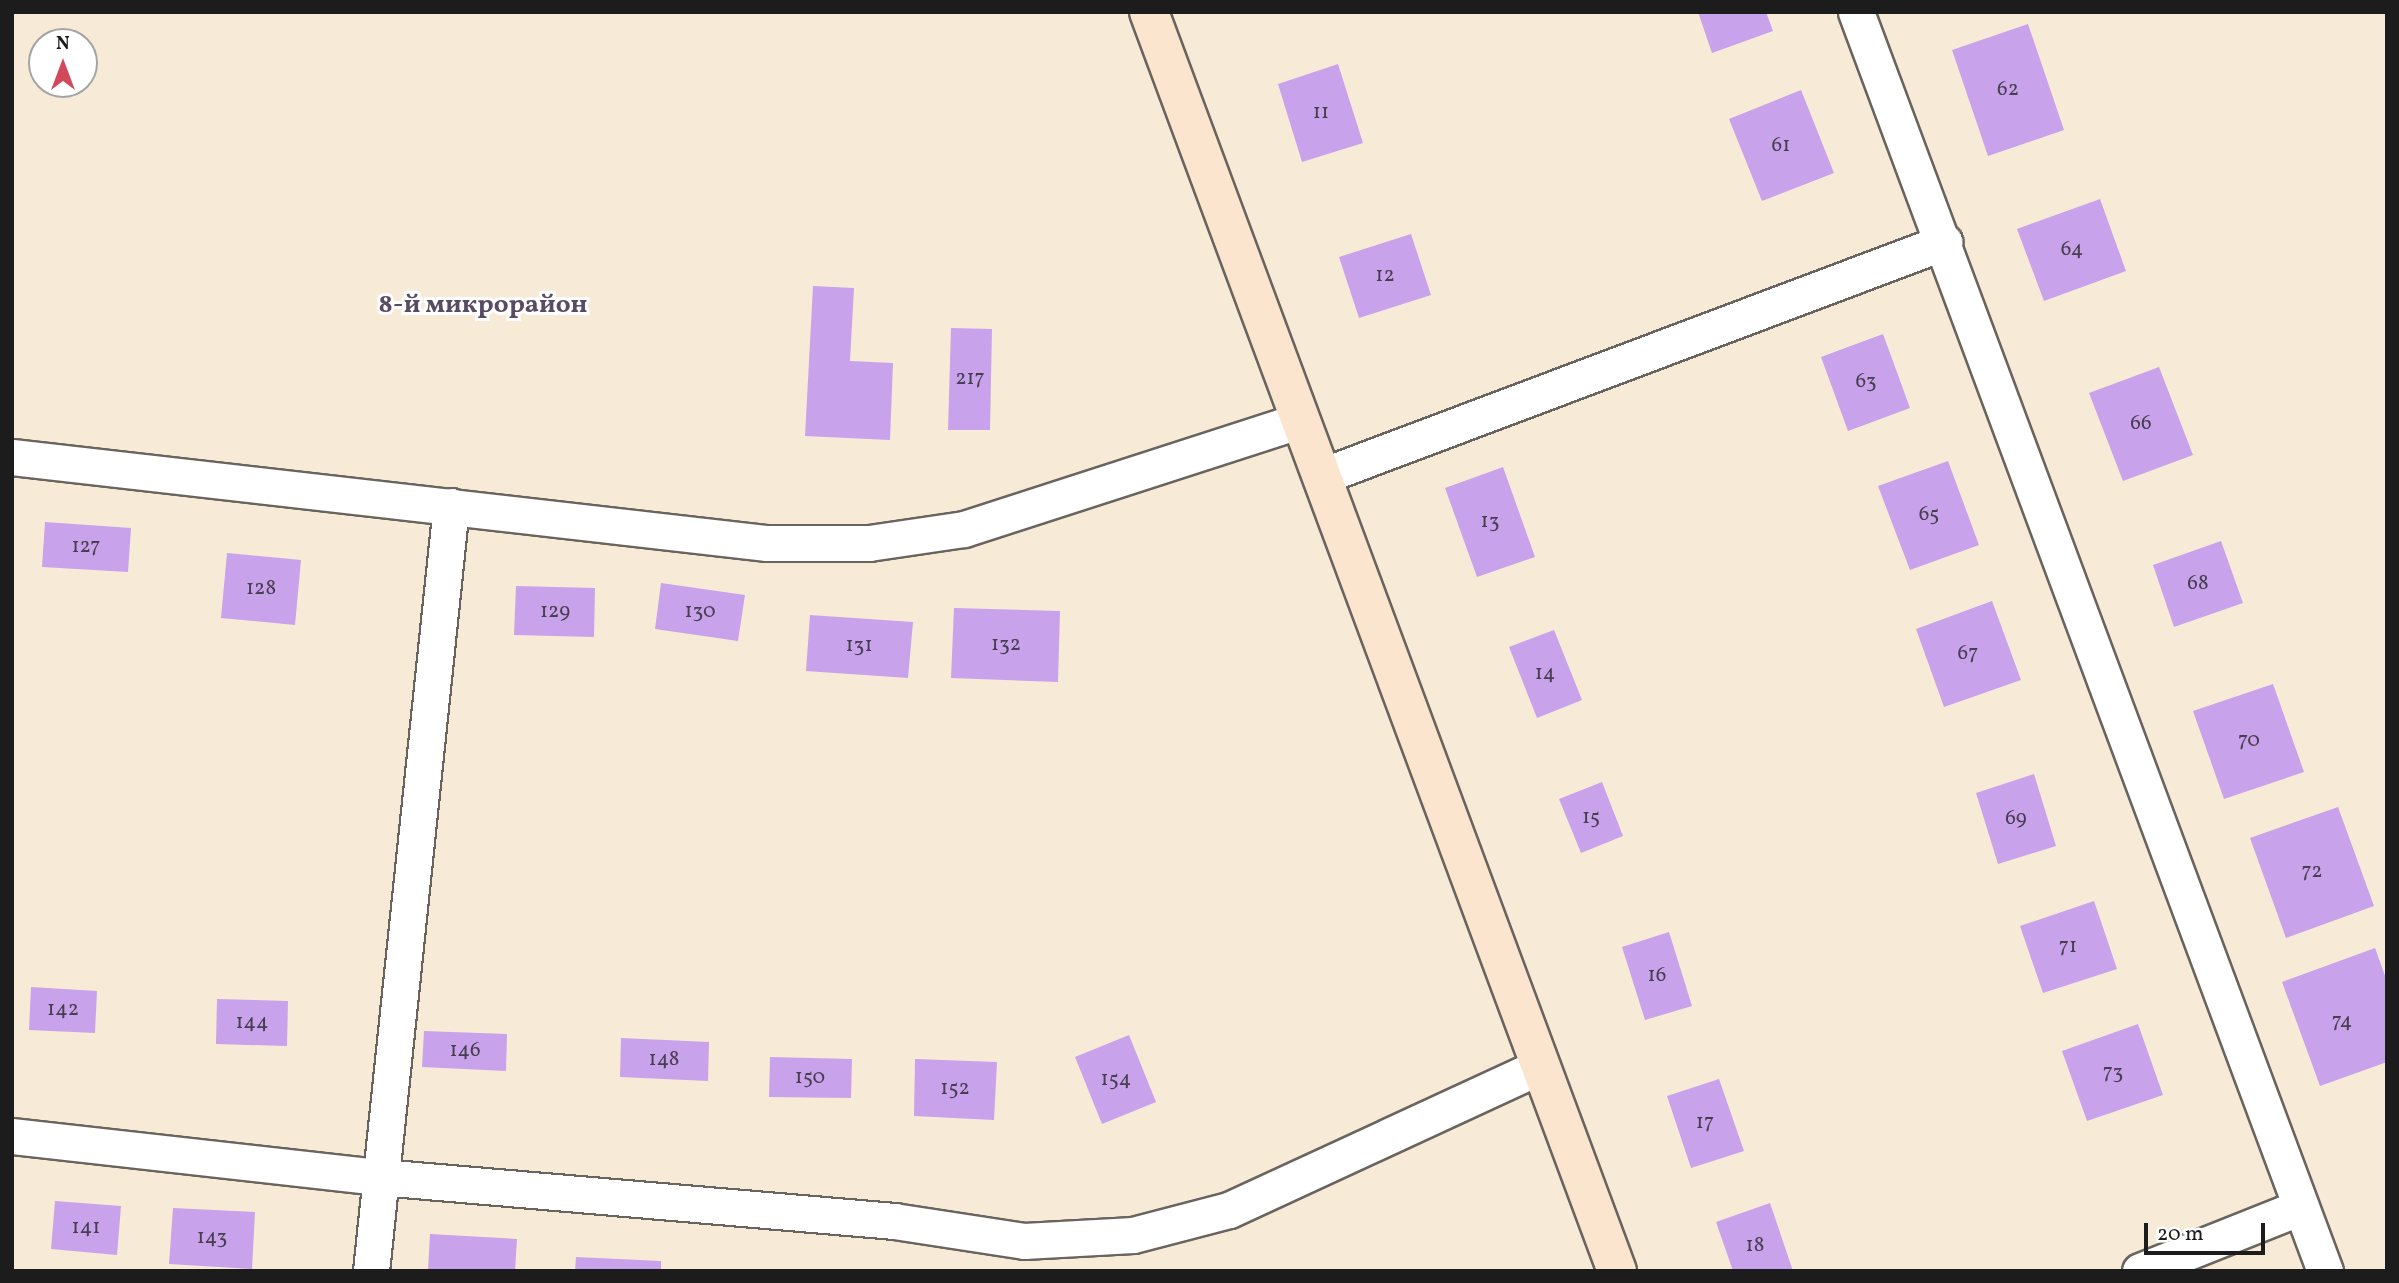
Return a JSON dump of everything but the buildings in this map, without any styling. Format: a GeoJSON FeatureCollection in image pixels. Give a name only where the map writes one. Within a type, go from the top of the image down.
{"type":"FeatureCollection","features":[{"type":"Feature","properties":{"kind":"street"},"geometry":{"type":"LineString","coordinates":[[1149,12],[1617,1271]]}},
{"type":"Feature","properties":{"kind":"street"},"geometry":{"type":"LineString","coordinates":[[1856,12],[1944,242],[2325,1271]]}},
{"type":"Feature","properties":{"kind":"street"},"geometry":{"type":"LineString","coordinates":[[1322,476],[1944,242]]}},
{"type":"Feature","properties":{"kind":"street"},"geometry":{"type":"LineString","coordinates":[[12,457],[767,543],[869,543],[964,529],[1299,421]]}},
{"type":"Feature","properties":{"kind":"street"},"geometry":{"type":"LineString","coordinates":[[371,1271],[451,506]]}},
{"type":"Feature","properties":{"kind":"street"},"geometry":{"type":"LineString","coordinates":[[12,1136],[380,1177],[894,1221],[1024,1241],[1133,1235],[1229,1210],[1540,1066]]}},
{"type":"Feature","properties":{"kind":"street"},"geometry":{"type":"LineString","coordinates":[[2140,1271],[2301,1207]]}},
{"type":"Feature","properties":{"kind":"district","name":"8-й микрорайон"},"geometry":{"type":"Point","coordinates":[483,306]}}]}
